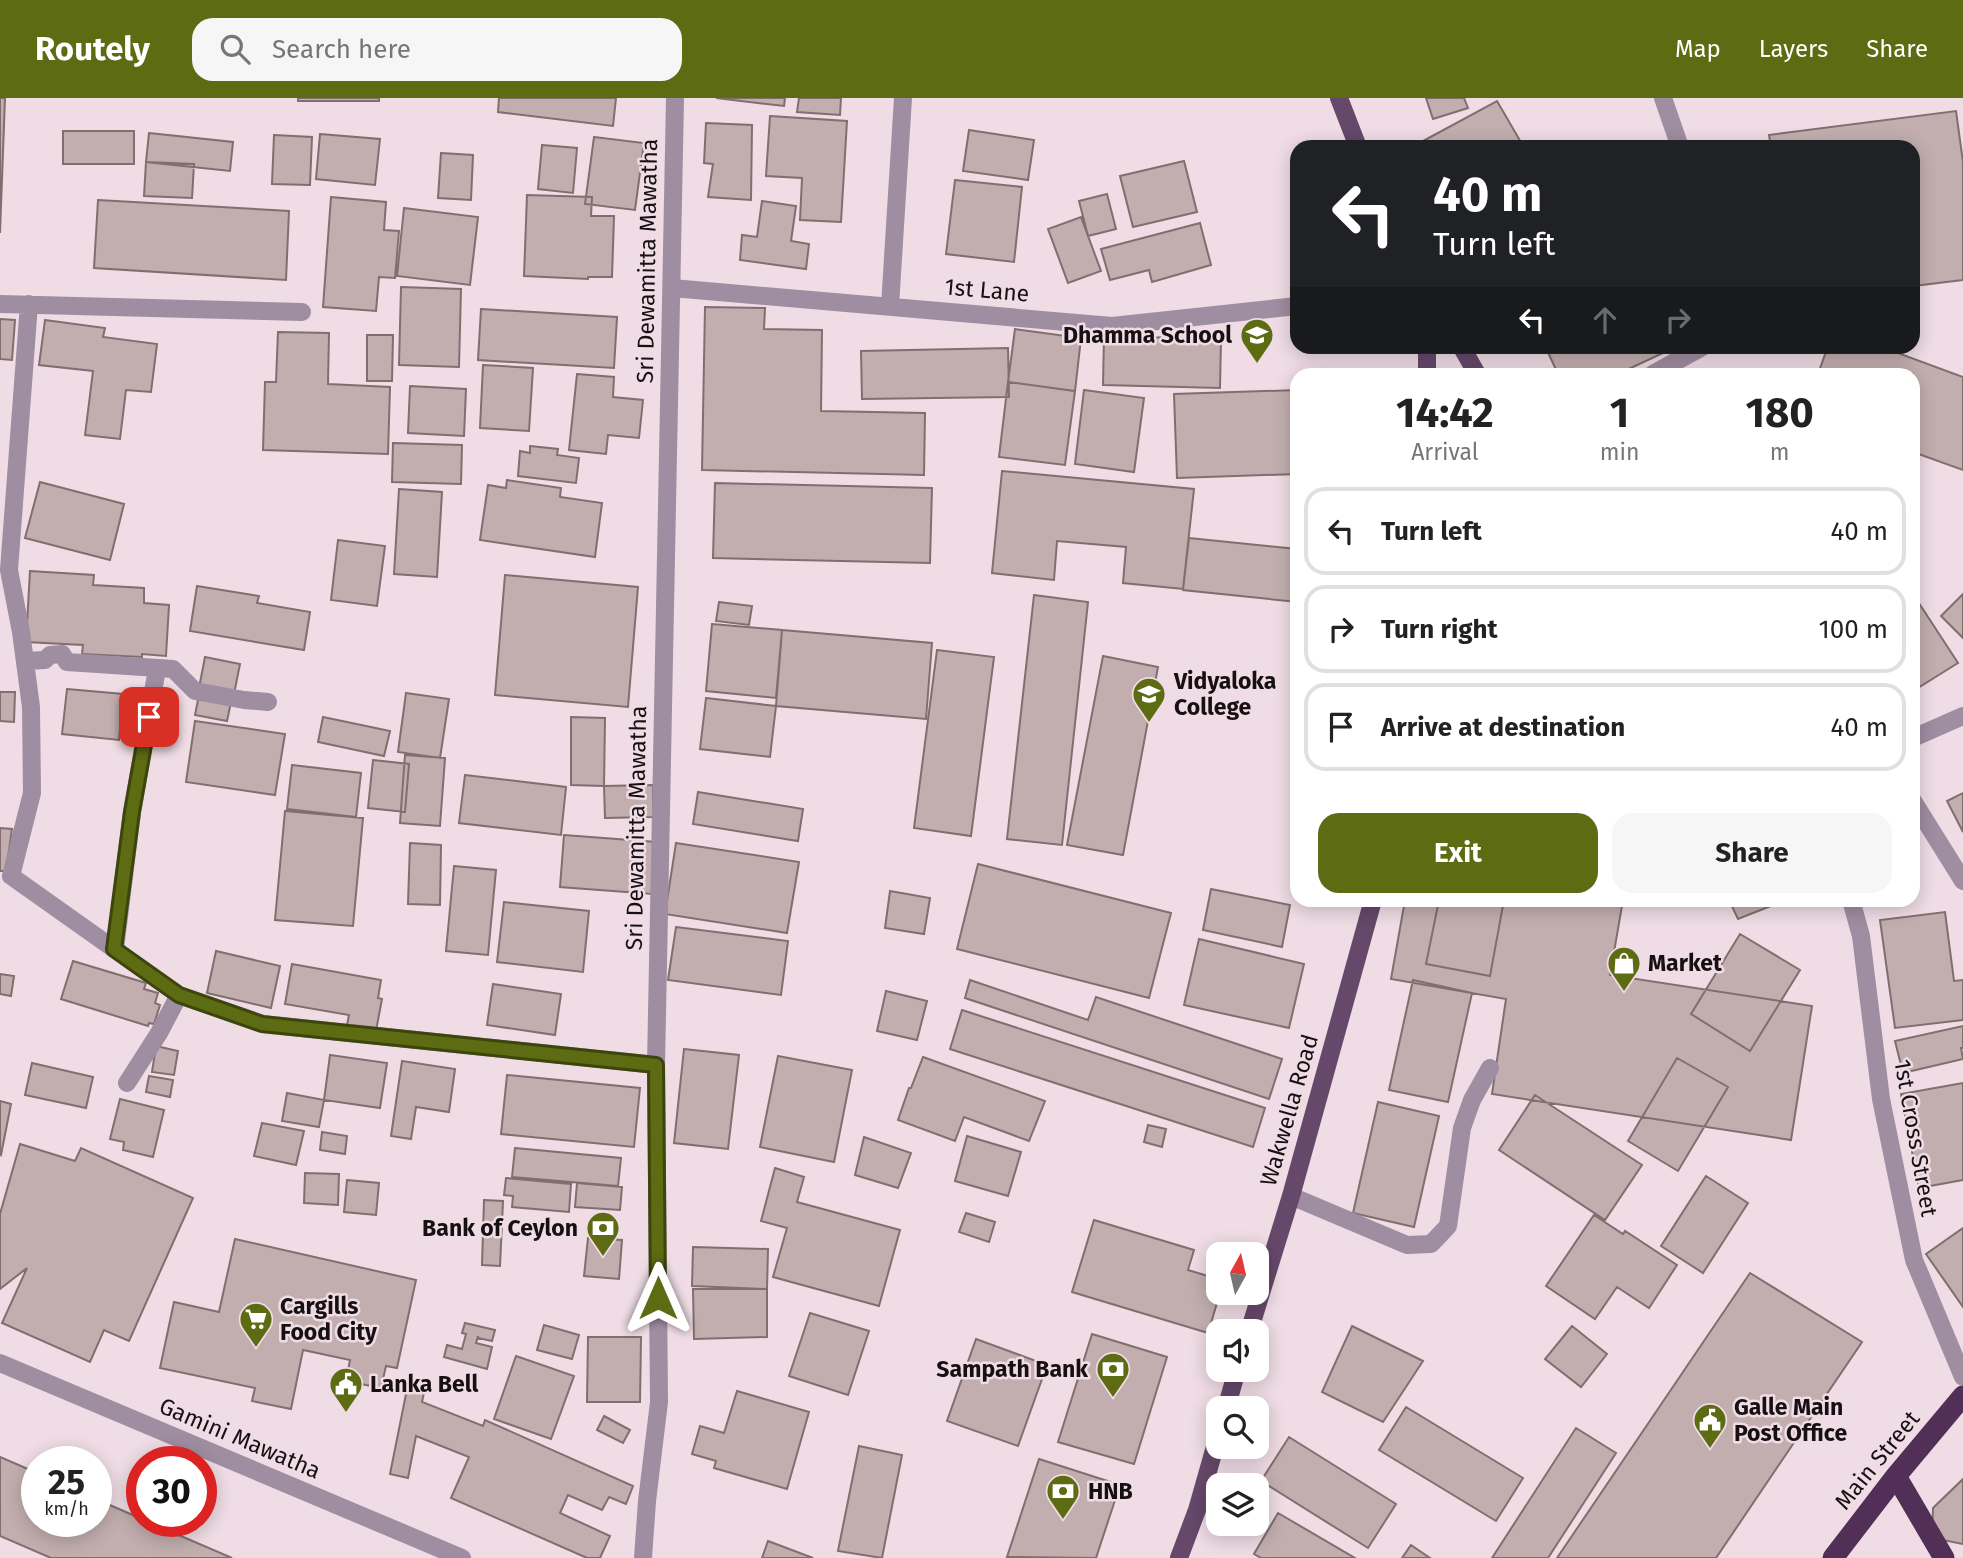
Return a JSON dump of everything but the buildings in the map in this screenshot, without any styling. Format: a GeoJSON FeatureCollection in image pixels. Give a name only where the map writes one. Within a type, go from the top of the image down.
{"type":"FeatureCollection","features":[{"type":"Feature","properties":{"kind":"highway","name":"Main Street"},"geometry":{"type":"LineString","coordinates":[[1833,1558],[1896,1476],[1963,1396]]}},
{"type":"Feature","properties":{"kind":"highway"},"geometry":{"type":"LineString","coordinates":[[1896,1476],[1944,1558]]}},
{"type":"Feature","properties":{"kind":"main road"},"geometry":{"type":"LineString","coordinates":[[1339,98],[1355,140]]}},
{"type":"Feature","properties":{"kind":"main road","name":"Wakwella Road"},"geometry":{"type":"LineString","coordinates":[[1253,1319],[1291,1196],[1371,907]]}},
{"type":"Feature","properties":{"kind":"main road"},"geometry":{"type":"LineString","coordinates":[[1179,1558],[1197,1510],[1211,1459]]}},
{"type":"Feature","properties":{"kind":"street","name":"Sri Dewamitta Mawatha"},"geometry":{"type":"LineString","coordinates":[[643,1558],[659,1402],[656,1065],[675,98]]}},
{"type":"Feature","properties":{"kind":"street"},"geometry":{"type":"LineString","coordinates":[[890,306],[903,98]]}},
{"type":"Feature","properties":{"kind":"street"},"geometry":{"type":"LineString","coordinates":[[1663,98],[1678,140]]}},
{"type":"Feature","properties":{"kind":"street","name":"1st Lane"},"geometry":{"type":"LineString","coordinates":[[672,288],[1112,326],[1290,307]]}},
{"type":"Feature","properties":{"kind":"street"},"geometry":{"type":"LineString","coordinates":[[0,304],[302,312]]}},
{"type":"Feature","properties":{"kind":"street"},"geometry":{"type":"LineString","coordinates":[[29,304],[5,570],[21,632],[31,707],[32,793],[6,875],[179,995],[262,1024],[656,1065]]}},
{"type":"Feature","properties":{"kind":"street"},"geometry":{"type":"LineString","coordinates":[[1665,368],[1690,354]]}},
{"type":"Feature","properties":{"kind":"street"},"geometry":{"type":"LineString","coordinates":[[25,661],[45,660],[50,655],[62,654],[67,662],[173,669],[195,691],[244,701],[268,702]]}},
{"type":"Feature","properties":{"kind":"street"},"geometry":{"type":"LineString","coordinates":[[114,949],[132,812],[157,669]]}},
{"type":"Feature","properties":{"kind":"street"},"geometry":{"type":"LineString","coordinates":[[1920,735],[1963,716]]}},
{"type":"Feature","properties":{"kind":"street"},"geometry":{"type":"LineString","coordinates":[[1920,812],[1963,881]]}},
{"type":"Feature","properties":{"kind":"street","name":"1st Cross Street"},"geometry":{"type":"LineString","coordinates":[[1853,907],[1861,936],[1881,1099],[1914,1261],[1963,1377]]}},
{"type":"Feature","properties":{"kind":"street"},"geometry":{"type":"LineString","coordinates":[[127,1083],[159,1033],[179,995]]}},
{"type":"Feature","properties":{"kind":"street"},"geometry":{"type":"LineString","coordinates":[[1291,1196],[1406,1245],[1431,1244],[1448,1226],[1462,1128],[1472,1100],[1490,1068]]}},
{"type":"Feature","properties":{"kind":"street","name":"Gamini Mawatha"},"geometry":{"type":"LineString","coordinates":[[0,1363],[462,1558]]}},
{"type":"Feature","properties":{"kind":"place","name":"Dhamma School"},"geometry":{"type":"Point","coordinates":[1257,365]}},
{"type":"Feature","properties":{"kind":"place","name":"Vidyaloka College"},"geometry":{"type":"Point","coordinates":[1149,724]}},
{"type":"Feature","properties":{"kind":"place","name":"Market"},"geometry":{"type":"Point","coordinates":[1624,993]}},
{"type":"Feature","properties":{"kind":"place","name":"Bank of Ceylon"},"geometry":{"type":"Point","coordinates":[603,1258]}},
{"type":"Feature","properties":{"kind":"place","name":"Cargills Food City"},"geometry":{"type":"Point","coordinates":[256,1349]}},
{"type":"Feature","properties":{"kind":"place","name":"Sampath Bank"},"geometry":{"type":"Point","coordinates":[1113,1399]}},
{"type":"Feature","properties":{"kind":"place","name":"Lanka Bell"},"geometry":{"type":"Point","coordinates":[346,1414]}},
{"type":"Feature","properties":{"kind":"place","name":"Galle Main Post Office"},"geometry":{"type":"Point","coordinates":[1710,1450]}},
{"type":"Feature","properties":{"kind":"place","name":"HNB"},"geometry":{"type":"Point","coordinates":[1063,1521]}},
{"type":"Feature","properties":{"kind":"route"},"geometry":{"type":"LineString","coordinates":[[149,717],[132,812],[114,949],[179,995],[262,1024],[656,1065],[658,1298]]}}]}
